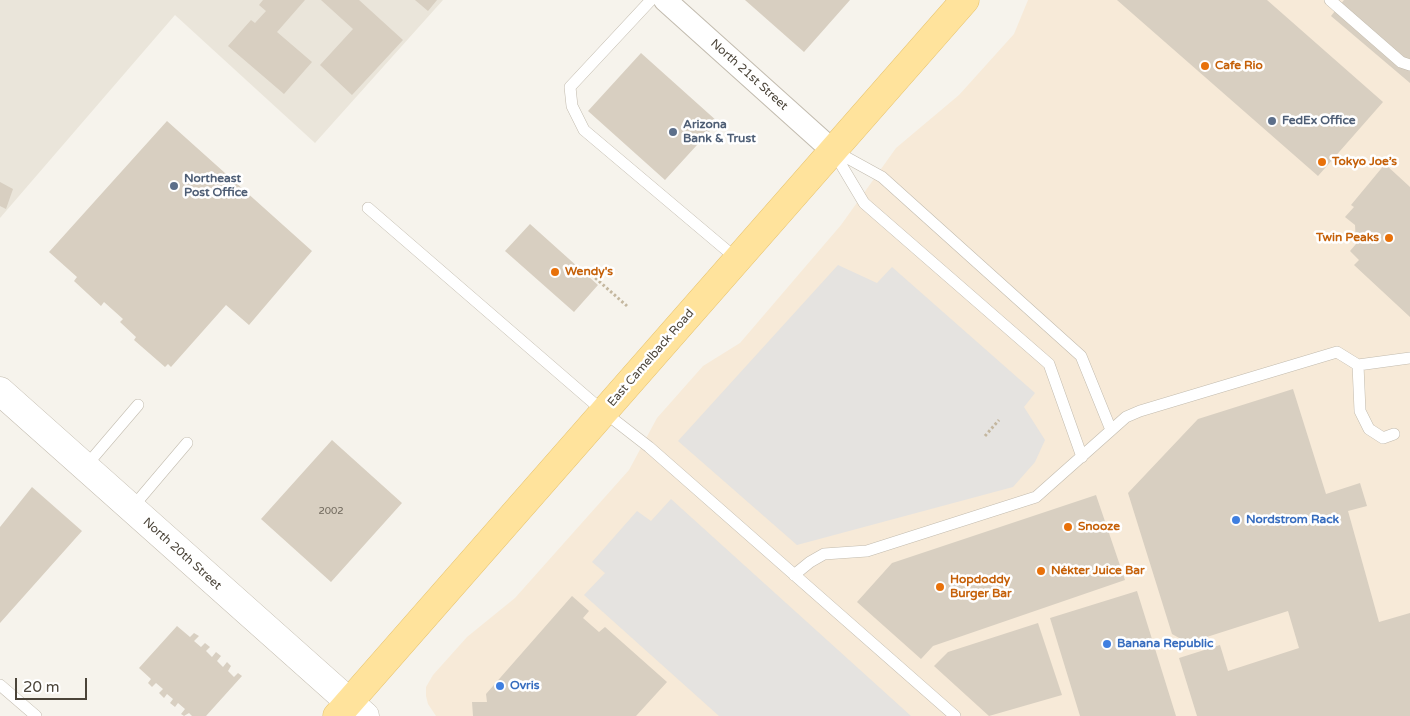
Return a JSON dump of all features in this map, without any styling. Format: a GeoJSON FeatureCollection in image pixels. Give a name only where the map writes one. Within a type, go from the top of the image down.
{"type":"FeatureCollection","features":[{"type":"Feature","properties":{"kind":"main road","name":"East Camelback Road"},"geometry":{"type":"LineString","coordinates":[[350,711],[604,412],[965,0]]}},
{"type":"Feature","properties":{"kind":"street","name":"North 21st Street"},"geometry":{"type":"LineString","coordinates":[[665,0],[832,150]]}},
{"type":"Feature","properties":{"kind":"street","name":"North 20th Street"},"geometry":{"type":"LineString","coordinates":[[0,391],[350,711]]}},
{"type":"Feature","properties":{"kind":"lane"},"geometry":{"type":"LineString","coordinates":[[651,0],[570,87],[572,106],[584,130],[737,259]]}},
{"type":"Feature","properties":{"kind":"lane"},"geometry":{"type":"LineString","coordinates":[[1330,0],[1401,62],[1410,65]]}},
{"type":"Feature","properties":{"kind":"lane"},"geometry":{"type":"LineString","coordinates":[[832,150],[882,177],[1081,356],[1110,430]]}},
{"type":"Feature","properties":{"kind":"lane"},"geometry":{"type":"LineString","coordinates":[[832,150],[864,202],[1049,364],[1082,457]]}},
{"type":"Feature","properties":{"kind":"lane"},"geometry":{"type":"LineString","coordinates":[[368,208],[604,412],[649,447],[955,716]]}},
{"type":"Feature","properties":{"kind":"lane"},"geometry":{"type":"LineString","coordinates":[[794,575],[824,554],[867,552],[1036,497],[1110,430],[1126,417],[1140,411],[1336,352],[1358,365],[1410,358]]}},
{"type":"Feature","properties":{"kind":"lane"},"geometry":{"type":"LineString","coordinates":[[1358,365],[1360,411],[1369,429],[1383,438],[1394,434]]}},
{"type":"Feature","properties":{"kind":"lane"},"geometry":{"type":"LineString","coordinates":[[85,468],[138,405]]}},
{"type":"Feature","properties":{"kind":"lane"},"geometry":{"type":"LineString","coordinates":[[131,509],[187,443]]}},
{"type":"Feature","properties":{"kind":"lane"},"geometry":{"type":"LineString","coordinates":[[0,684],[36,716]]}},
{"type":"Feature","properties":{"kind":"path"},"geometry":{"type":"LineString","coordinates":[[584,268],[627,306]]}},
{"type":"Feature","properties":{"kind":"path"},"geometry":{"type":"LineString","coordinates":[[985,436],[999,420]]}},
{"type":"Feature","properties":{"kind":"shaded area"},"geometry":{"type":"Polygon","coordinates":[[[0,0],[443,0],[315,143],[175,15],[0,218],[0,0]]]}},
{"type":"Feature","properties":{"kind":"shaded area"},"geometry":{"type":"Polygon","coordinates":[[[1028,0],[1410,0],[1410,716],[436,716],[428,704],[426,696],[426,687],[433,675],[467,637],[515,598],[629,470],[657,418],[703,366],[740,343],[841,225],[896,148],[959,95],[1014,34],[1028,0]]]}},
{"type":"Feature","properties":{"kind":"shaded area"},"geometry":{"type":"Polygon","coordinates":[[[838,265],[877,283],[892,267],[1035,393],[1024,407],[1045,440],[1035,462],[1013,487],[797,545],[678,441],[838,265]]]}},
{"type":"Feature","properties":{"kind":"shaded area"},"geometry":{"type":"Polygon","coordinates":[[[671,499],[911,716],[719,716],[584,595],[605,573],[592,562],[637,511],[651,521],[671,499]]]}},
{"type":"Feature","properties":{"kind":"building"},"geometry":{"type":"Polygon","coordinates":[[[263,0],[305,0],[277,32],[312,62],[284,94],[228,46],[251,20],[255,23],[266,11],[259,5],[263,0]]]}},
{"type":"Feature","properties":{"kind":"building"},"geometry":{"type":"Polygon","coordinates":[[[321,0],[359,0],[403,40],[352,95],[320,65],[353,29],[321,0]]]}},
{"type":"Feature","properties":{"kind":"building"},"geometry":{"type":"Polygon","coordinates":[[[415,0],[437,0],[428,11],[415,0]]]}},
{"type":"Feature","properties":{"kind":"building"},"geometry":{"type":"Polygon","coordinates":[[[745,0],[850,0],[804,52],[745,0]]]}},
{"type":"Feature","properties":{"kind":"building"},"geometry":{"type":"Polygon","coordinates":[[[1117,0],[1267,0],[1383,102],[1318,176],[1117,0]]]}},
{"type":"Feature","properties":{"kind":"building"},"geometry":{"type":"Polygon","coordinates":[[[1344,0],[1410,0],[1410,83],[1331,16],[1344,0]]]}},
{"type":"Feature","properties":{"kind":"building"},"geometry":{"type":"Polygon","coordinates":[[[641,53],[718,122],[665,180],[588,111],[641,53]]]}},
{"type":"Feature","properties":{"kind":"building","name":"Northeast Post Office"},"geometry":{"type":"Polygon","coordinates":[[[167,121],[312,251],[249,325],[226,305],[171,367],[168,364],[165,367],[134,340],[136,337],[120,322],[123,319],[104,302],[101,306],[74,281],[77,277],[49,252],[167,121]]]}},
{"type":"Feature","properties":{"kind":"building"},"geometry":{"type":"Polygon","coordinates":[[[1385,164],[1410,187],[1410,317],[1354,265],[1359,260],[1350,251],[1356,244],[1355,225],[1345,217],[1354,207],[1351,205],[1385,164]]]}},
{"type":"Feature","properties":{"kind":"building"},"geometry":{"type":"Polygon","coordinates":[[[0,182],[13,189],[6,209],[0,206],[0,182]]]}},
{"type":"Feature","properties":{"kind":"building"},"geometry":{"type":"Polygon","coordinates":[[[530,224],[598,285],[574,312],[505,251],[530,224]]]}},
{"type":"Feature","properties":{"kind":"building"},"geometry":{"type":"Polygon","coordinates":[[[1293,389],[1326,494],[1360,483],[1367,506],[1348,511],[1379,622],[1410,613],[1410,716],[1197,716],[1179,658],[1220,645],[1228,671],[1299,648],[1288,611],[1188,643],[1172,634],[1128,493],[1198,419],[1293,389]]]}},
{"type":"Feature","properties":{"kind":"building"},"geometry":{"type":"Polygon","coordinates":[[[332,440],[402,503],[331,582],[261,519],[332,440]]]}},
{"type":"Feature","properties":{"kind":"building"},"geometry":{"type":"Polygon","coordinates":[[[32,487],[82,531],[0,623],[0,527],[32,487]]]}},
{"type":"Feature","properties":{"kind":"building"},"geometry":{"type":"Polygon","coordinates":[[[1096,495],[1125,580],[933,646],[921,659],[857,602],[892,563],[1096,495]]]}},
{"type":"Feature","properties":{"kind":"building"},"geometry":{"type":"Polygon","coordinates":[[[1137,591],[1176,716],[1080,716],[1050,618],[1137,591]]]}},
{"type":"Feature","properties":{"kind":"building"},"geometry":{"type":"Polygon","coordinates":[[[572,596],[589,611],[583,618],[599,632],[605,627],[667,682],[636,716],[473,716],[472,702],[487,702],[486,694],[572,596]]]}},
{"type":"Feature","properties":{"kind":"building"},"geometry":{"type":"Polygon","coordinates":[[[1038,623],[1062,695],[989,716],[934,666],[948,652],[1038,623]]]}},
{"type":"Feature","properties":{"kind":"building"},"geometry":{"type":"Polygon","coordinates":[[[177,626],[190,637],[194,633],[199,636],[194,641],[201,647],[205,643],[210,647],[206,651],[212,657],[216,652],[221,656],[217,661],[223,667],[227,662],[231,666],[228,671],[234,677],[238,673],[242,676],[206,716],[192,716],[189,713],[184,716],[181,714],[185,709],[178,703],[175,707],[170,703],[173,699],[167,694],[164,698],[159,693],[163,689],[156,683],[152,687],[148,683],[151,679],[139,668],[177,626]]]}},
{"type":"Feature","properties":{"kind":"place","name":"Cafe Rio"},"geometry":{"type":"Point","coordinates":[1205,66]}},
{"type":"Feature","properties":{"kind":"place","name":"FedEx Office"},"geometry":{"type":"Point","coordinates":[1272,121]}},
{"type":"Feature","properties":{"kind":"place","name":"Arizona Bank & Trust"},"geometry":{"type":"Point","coordinates":[673,132]}},
{"type":"Feature","properties":{"kind":"place","name":"Tokyo Joe’s"},"geometry":{"type":"Point","coordinates":[1322,162]}},
{"type":"Feature","properties":{"kind":"place","name":"Northeast Post Office"},"geometry":{"type":"Point","coordinates":[174,186]}},
{"type":"Feature","properties":{"kind":"place","name":"Twin Peaks"},"geometry":{"type":"Point","coordinates":[1389,238]}},
{"type":"Feature","properties":{"kind":"place","name":"Wendy's"},"geometry":{"type":"Point","coordinates":[555,272]}},
{"type":"Feature","properties":{"kind":"place","name":"Nordstrom Rack"},"geometry":{"type":"Point","coordinates":[1236,520]}},
{"type":"Feature","properties":{"kind":"place","name":"Snooze"},"geometry":{"type":"Point","coordinates":[1068,527]}},
{"type":"Feature","properties":{"kind":"place","name":"Nékter Juice Bar"},"geometry":{"type":"Point","coordinates":[1041,571]}},
{"type":"Feature","properties":{"kind":"place","name":"Hopdoddy Burger Bar"},"geometry":{"type":"Point","coordinates":[940,587]}},
{"type":"Feature","properties":{"kind":"place","name":"Banana Republic"},"geometry":{"type":"Point","coordinates":[1107,644]}},
{"type":"Feature","properties":{"kind":"place","name":"Ovris"},"geometry":{"type":"Point","coordinates":[500,686]}}]}
